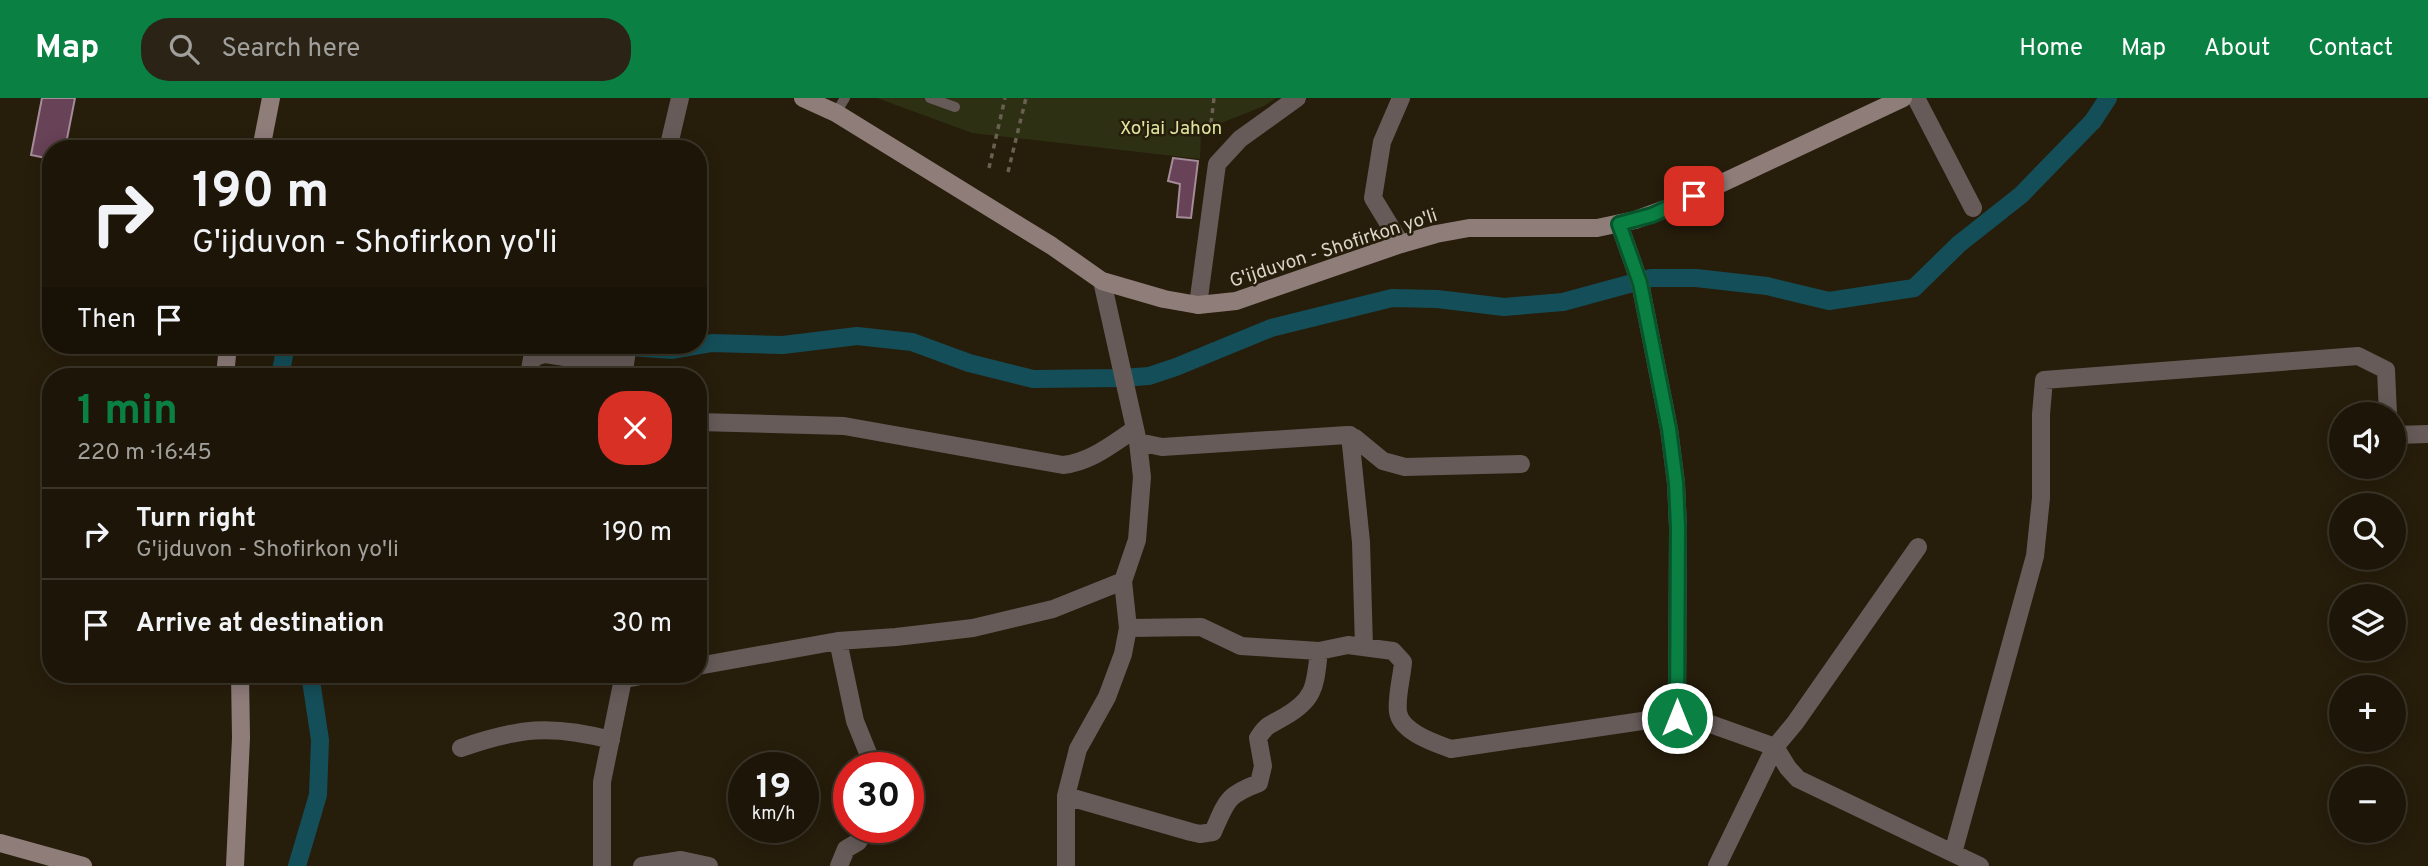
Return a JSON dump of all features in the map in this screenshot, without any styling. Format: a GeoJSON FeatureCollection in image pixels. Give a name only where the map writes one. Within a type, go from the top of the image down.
{"type":"FeatureCollection","features":[{"type":"Feature","properties":{"kind":"main road"},"geometry":{"type":"LineString","coordinates":[[263,140],[271,98]]}},
{"type":"Feature","properties":{"kind":"main road","name":"G'ijduvon - Shofirkon yo'li"},"geometry":{"type":"LineString","coordinates":[[803,98],[840,105],[1102,281],[1164,299],[1213,305],[1236,301],[1401,244],[1469,228],[1580,228],[1619,224],[1671,207],[1903,98]]}},
{"type":"Feature","properties":{"kind":"main road"},"geometry":{"type":"LineString","coordinates":[[234,866],[241,738],[240,683]]}},
{"type":"Feature","properties":{"kind":"main road"},"geometry":{"type":"LineString","coordinates":[[0,843],[83,866]]}},
{"type":"Feature","properties":{"kind":"street"},"geometry":{"type":"LineString","coordinates":[[670,140],[680,98]]}},
{"type":"Feature","properties":{"kind":"street"},"geometry":{"type":"LineString","coordinates":[[1198,304],[1217,164],[1240,139],[1297,98]]}},
{"type":"Feature","properties":{"kind":"street"},"geometry":{"type":"LineString","coordinates":[[1401,98],[1382,142],[1373,198],[1401,244]]}},
{"type":"Feature","properties":{"kind":"street"},"geometry":{"type":"LineString","coordinates":[[1916,98],[1973,208]]}},
{"type":"Feature","properties":{"kind":"street"},"geometry":{"type":"LineString","coordinates":[[1619,224],[1639,278],[1669,429],[1676,483],[1677,718]]}},
{"type":"Feature","properties":{"kind":"street"},"geometry":{"type":"LineString","coordinates":[[1066,866],[1066,796],[1078,749],[1107,697],[1123,654],[1128,628],[1123,581],[1137,540],[1143,477],[1137,435],[1102,281]]}},
{"type":"Feature","properties":{"kind":"street"},"geometry":{"type":"LineString","coordinates":[[530,368],[532,358],[545,354],[625,360]]}},
{"type":"Feature","properties":{"kind":"street"},"geometry":{"type":"LineString","coordinates":[[1953,853],[2035,556],[2041,498],[2040,414],[2044,380],[2358,356],[2386,370],[2387,402]]}},
{"type":"Feature","properties":{"kind":"street"},"geometry":{"type":"LineString","coordinates":[[707,422],[844,426],[1063,465],[1093,458],[1100,450],[1137,435],[1162,447],[1350,435],[1382,461],[1405,467],[1521,464]]}},
{"type":"Feature","properties":{"kind":"street"},"geometry":{"type":"LineString","coordinates":[[2406,435],[2428,434]]}},
{"type":"Feature","properties":{"kind":"street"},"geometry":{"type":"LineString","coordinates":[[1350,435],[1361,542],[1364,647]]}},
{"type":"Feature","properties":{"kind":"street"},"geometry":{"type":"LineString","coordinates":[[1717,866],[1775,747],[1795,723],[1918,547]]}},
{"type":"Feature","properties":{"kind":"street"},"geometry":{"type":"LineString","coordinates":[[707,664],[838,641],[973,628],[1053,609],[1123,581]]}},
{"type":"Feature","properties":{"kind":"street"},"geometry":{"type":"LineString","coordinates":[[1128,628],[1201,627],[1241,646],[1319,651],[1348,645],[1394,651],[1404,662],[1398,711],[1402,723],[1431,741],[1451,749],[1677,718],[1702,721],[1775,747],[1798,779],[1980,866]]}},
{"type":"Feature","properties":{"kind":"street"},"geometry":{"type":"LineString","coordinates":[[838,641],[855,721],[868,752]]}},
{"type":"Feature","properties":{"kind":"street"},"geometry":{"type":"LineString","coordinates":[[1066,796],[1191,832],[1213,832],[1225,803],[1236,792],[1259,783],[1263,766],[1258,738],[1266,725],[1284,717],[1306,701],[1315,687],[1319,651]]}},
{"type":"Feature","properties":{"kind":"street"},"geometry":{"type":"LineString","coordinates":[[602,866],[602,782],[623,683]]}},
{"type":"Feature","properties":{"kind":"street"},"geometry":{"type":"LineString","coordinates":[[461,748],[519,731],[578,731],[611,740]]}},
{"type":"Feature","properties":{"kind":"street"},"geometry":{"type":"LineString","coordinates":[[839,866],[846,849],[856,843]]}},
{"type":"Feature","properties":{"kind":"street"},"geometry":{"type":"LineString","coordinates":[[642,866],[681,860],[709,866]]}},
{"type":"Feature","properties":{"kind":"lane"},"geometry":{"type":"LineString","coordinates":[[930,98],[955,107]]}},
{"type":"Feature","properties":{"kind":"path"},"geometry":{"type":"LineString","coordinates":[[989,168],[1005,98]]}},
{"type":"Feature","properties":{"kind":"path"},"geometry":{"type":"LineString","coordinates":[[1008,173],[1026,98]]}},
{"type":"Feature","properties":{"kind":"path"},"geometry":{"type":"LineString","coordinates":[[1211,123],[1214,98]]}},
{"type":"Feature","properties":{"kind":"green space","name":"Xo'jai Jahon"},"geometry":{"type":"Polygon","coordinates":[[[877,98],[1276,98],[1264,106],[1201,131],[1200,159],[972,133],[877,98]]]}},
{"type":"Feature","properties":{"kind":"building"},"geometry":{"type":"Polygon","coordinates":[[[42,98],[75,98],[67,140],[42,140],[42,157],[31,155],[42,98]]]}},
{"type":"Feature","properties":{"kind":"building"},"geometry":{"type":"Polygon","coordinates":[[[1173,158],[1198,161],[1191,218],[1177,217],[1180,184],[1168,181],[1173,158]]]}},
{"type":"Feature","properties":{"kind":"waterway"},"geometry":{"type":"LineString","coordinates":[[707,344],[783,345],[857,336],[912,342],[969,363],[1033,379],[1121,378],[1149,376],[1271,328],[1392,298],[1437,299],[1504,307],[1563,302],[1651,278],[1696,278],[1767,286],[1829,301],[1914,288],[1959,244],[2021,195],[2093,121],[2108,98]]}},
{"type":"Feature","properties":{"kind":"waterway"},"geometry":{"type":"LineString","coordinates":[[282,368],[284,354]]}},
{"type":"Feature","properties":{"kind":"waterway"},"geometry":{"type":"LineString","coordinates":[[297,866],[318,795],[320,740],[311,683]]}},
{"type":"Feature","properties":{"kind":"route"},"geometry":{"type":"LineString","coordinates":[[1677,718],[1676,483],[1669,429],[1638,272],[1619,224],[1652,215],[1694,196]]}}]}
